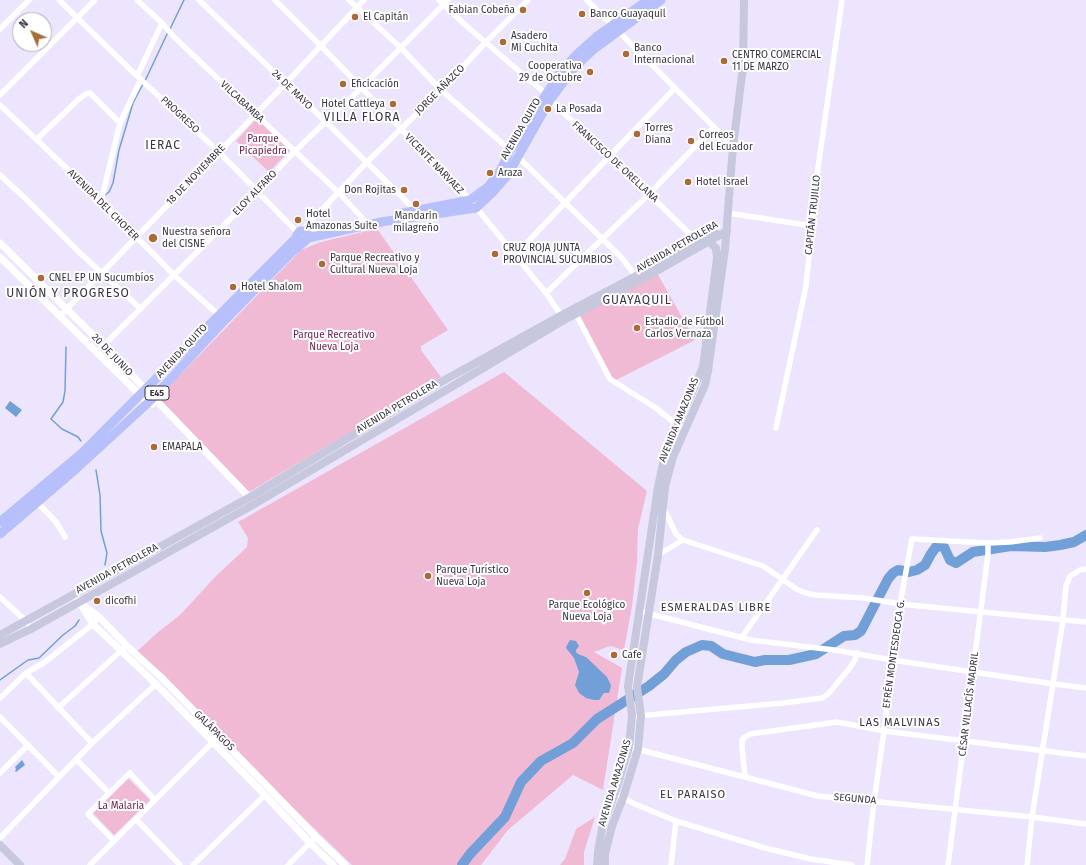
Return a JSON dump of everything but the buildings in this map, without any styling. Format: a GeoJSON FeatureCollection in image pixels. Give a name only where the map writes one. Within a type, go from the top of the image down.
{"type":"FeatureCollection","features":[{"type":"Feature","properties":{"kind":"highway","name":"AVENIDA QUITO"},"geometry":{"type":"LineString","coordinates":[[473,204],[493,192],[507,176],[514,154],[548,98],[573,69],[648,0]]}},
{"type":"Feature","properties":{"kind":"highway","name":"AVENIDA QUITO"},"geometry":{"type":"LineString","coordinates":[[616,28],[661,0]]}},
{"type":"Feature","properties":{"kind":"highway"},"geometry":{"type":"LineString","coordinates":[[303,236],[364,220],[473,204]]}},
{"type":"Feature","properties":{"kind":"highway"},"geometry":{"type":"LineString","coordinates":[[303,236],[382,222],[415,213]]}},
{"type":"Feature","properties":{"kind":"highway","name":"AVENIDA QUITO"},"geometry":{"type":"LineString","coordinates":[[0,522],[82,453],[222,318],[303,236]]}},
{"type":"Feature","properties":{"kind":"highway","name":"AVENIDA QUITO"},"geometry":{"type":"LineString","coordinates":[[1,533],[96,452],[151,400],[222,318]]}},
{"type":"Feature","properties":{"kind":"main road","name":"AVENIDA AMAZONAS"},"geometry":{"type":"LineString","coordinates":[[605,865],[605,854],[612,826],[623,798],[638,749],[641,713],[637,687],[658,555],[665,487],[673,457],[705,385],[708,371],[727,231],[733,146],[743,67],[744,0]]}},
{"type":"Feature","properties":{"kind":"main road","name":"AVENIDA PETROLERA"},"geometry":{"type":"LineString","coordinates":[[563,317],[576,314],[638,278],[695,240],[727,231]]}},
{"type":"Feature","properties":{"kind":"main road","name":"AVENIDA PETROLERA"},"geometry":{"type":"LineString","coordinates":[[0,644],[31,629],[79,602],[250,501],[441,382],[705,244],[727,231]]}},
{"type":"Feature","properties":{"kind":"main road","name":"AVENIDA AMAZONAS"},"geometry":{"type":"LineString","coordinates":[[597,865],[603,824],[615,793],[629,747],[631,712],[628,686],[658,487],[665,454],[703,367],[717,258],[716,248],[714,245],[705,244]]}},
{"type":"Feature","properties":{"kind":"main road","name":"AVENIDA PETROLERA"},"geometry":{"type":"LineString","coordinates":[[0,635],[250,501]]}},
{"type":"Feature","properties":{"kind":"main road"},"geometry":{"type":"LineString","coordinates":[[0,845],[20,865]]}},
{"type":"Feature","properties":{"kind":"street"},"geometry":{"type":"LineString","coordinates":[[0,29],[29,0]]}},
{"type":"Feature","properties":{"kind":"street","name":"PROGRESO"},"geometry":{"type":"LineString","coordinates":[[59,0],[139,78],[219,152],[303,236]]}},
{"type":"Feature","properties":{"kind":"street"},"geometry":{"type":"LineString","coordinates":[[0,95],[95,0]]}},
{"type":"Feature","properties":{"kind":"street","name":"VILCABAMBA"},"geometry":{"type":"LineString","coordinates":[[137,0],[338,192],[364,220]]}},
{"type":"Feature","properties":{"kind":"street","name":"24 DE MAYO"},"geometry":{"type":"LineString","coordinates":[[199,0],[326,122],[415,213]]}},
{"type":"Feature","properties":{"kind":"street","name":"VICENTE NARVAEZ"},"geometry":{"type":"LineString","coordinates":[[275,0],[473,204],[514,256],[546,293],[563,317]]}},
{"type":"Feature","properties":{"kind":"street"},"geometry":{"type":"LineString","coordinates":[[349,0],[401,48],[441,90],[514,154],[621,257],[638,278]]}},
{"type":"Feature","properties":{"kind":"street","name":"18 DE NOVIEMBRE"},"geometry":{"type":"LineString","coordinates":[[60,316],[285,84],[364,0]]}},
{"type":"Feature","properties":{"kind":"street","name":"FRANCISCO DE ORELLANA"},"geometry":{"type":"LineString","coordinates":[[439,0],[548,98],[695,240],[705,244]]}},
{"type":"Feature","properties":{"kind":"street","name":"ELOY ALFARO"},"geometry":{"type":"LineString","coordinates":[[97,352],[258,191],[295,151],[361,88],[448,0]]}},
{"type":"Feature","properties":{"kind":"street","name":"JORGE AÑAZCO"},"geometry":{"type":"LineString","coordinates":[[303,236],[338,192],[366,162],[441,90],[528,0]]}},
{"type":"Feature","properties":{"kind":"street"},"geometry":{"type":"LineString","coordinates":[[587,0],[733,146]]}},
{"type":"Feature","properties":{"kind":"street","name":"CAPITÁN TRUJILLO"},"geometry":{"type":"LineString","coordinates":[[776,428],[806,286],[818,168],[842,0]]}},
{"type":"Feature","properties":{"kind":"street"},"geometry":{"type":"LineString","coordinates":[[101,201],[120,123],[162,23]]}},
{"type":"Feature","properties":{"kind":"street"},"geometry":{"type":"LineString","coordinates":[[514,256],[675,88]]}},
{"type":"Feature","properties":{"kind":"street"},"geometry":{"type":"LineString","coordinates":[[37,139],[79,99],[90,93],[120,123]]}},
{"type":"Feature","properties":{"kind":"street","name":"AVENIDA DEL CHOFER"},"geometry":{"type":"LineString","coordinates":[[0,105],[101,201],[174,275],[222,318]]}},
{"type":"Feature","properties":{"kind":"street"},"geometry":{"type":"LineString","coordinates":[[546,293],[649,194],[714,127]]}},
{"type":"Feature","properties":{"kind":"street"},"geometry":{"type":"LineString","coordinates":[[0,175],[28,200],[80,253],[141,308]]}},
{"type":"Feature","properties":{"kind":"street"},"geometry":{"type":"LineString","coordinates":[[728,213],[812,226]]}},
{"type":"Feature","properties":{"kind":"street","name":"20 DE JUNIO"},"geometry":{"type":"LineString","coordinates":[[0,243],[104,346],[143,393]]}},
{"type":"Feature","properties":{"kind":"street","name":"20 DE JUNIO"},"geometry":{"type":"LineString","coordinates":[[0,257],[97,352],[151,400],[250,501]]}},
{"type":"Feature","properties":{"kind":"street"},"geometry":{"type":"LineString","coordinates":[[576,314],[610,379],[656,408],[677,425],[686,429]]}},
{"type":"Feature","properties":{"kind":"street"},"geometry":{"type":"LineString","coordinates":[[37,502],[56,522],[65,537]]}},
{"type":"Feature","properties":{"kind":"street"},"geometry":{"type":"LineString","coordinates":[[662,506],[676,534],[683,540],[755,562],[770,570],[801,592],[815,595],[864,598],[900,604],[1086,622]]}},
{"type":"Feature","properties":{"kind":"street"},"geometry":{"type":"LineString","coordinates":[[742,638],[817,530]]}},
{"type":"Feature","properties":{"kind":"street"},"geometry":{"type":"LineString","coordinates":[[988,545],[1040,538]]}},
{"type":"Feature","properties":{"kind":"street","name":"EFRÉN MONTESDEOCA G."},"geometry":{"type":"LineString","coordinates":[[867,865],[892,660],[900,604],[912,539],[988,545]]}},
{"type":"Feature","properties":{"kind":"street"},"geometry":{"type":"LineString","coordinates":[[658,555],[683,540]]}},
{"type":"Feature","properties":{"kind":"street","name":"CÉSAR VILLACÍS MADRIL"},"geometry":{"type":"LineString","coordinates":[[948,865],[965,742],[988,545]]}},
{"type":"Feature","properties":{"kind":"street"},"geometry":{"type":"LineString","coordinates":[[1027,865],[1032,817],[1063,620],[1066,586],[1070,576],[1080,570],[1086,569]]}},
{"type":"Feature","properties":{"kind":"street","name":"GALÁPAGOS"},"geometry":{"type":"LineString","coordinates":[[74,594],[93,624],[156,684],[333,865]]}},
{"type":"Feature","properties":{"kind":"street"},"geometry":{"type":"LineString","coordinates":[[0,597],[26,621],[31,629]]}},
{"type":"Feature","properties":{"kind":"street","name":"GALÁPAGOS"},"geometry":{"type":"LineString","coordinates":[[79,602],[100,617],[127,646],[162,678],[345,865]]}},
{"type":"Feature","properties":{"kind":"street"},"geometry":{"type":"LineString","coordinates":[[639,611],[751,640],[857,653],[892,660],[1086,688]]}},
{"type":"Feature","properties":{"kind":"street"},"geometry":{"type":"LineString","coordinates":[[0,698],[26,673],[45,662],[100,617]]}},
{"type":"Feature","properties":{"kind":"street"},"geometry":{"type":"LineString","coordinates":[[58,708],[127,646]]}},
{"type":"Feature","properties":{"kind":"street"},"geometry":{"type":"LineString","coordinates":[[631,712],[641,713],[783,703],[822,698],[828,694],[849,669],[855,660],[857,653]]}},
{"type":"Feature","properties":{"kind":"street"},"geometry":{"type":"LineString","coordinates":[[26,673],[92,743]]}},
{"type":"Feature","properties":{"kind":"street"},"geometry":{"type":"LineString","coordinates":[[0,838],[92,743],[156,684]]}},
{"type":"Feature","properties":{"kind":"street"},"geometry":{"type":"LineString","coordinates":[[0,717],[59,778]]}},
{"type":"Feature","properties":{"kind":"street"},"geometry":{"type":"LineString","coordinates":[[745,777],[742,747],[742,740],[745,737],[750,734],[809,727],[824,722],[837,722],[884,731],[965,742],[1086,756]]}},
{"type":"Feature","properties":{"kind":"street"},"geometry":{"type":"LineString","coordinates":[[90,865],[219,736]]}},
{"type":"Feature","properties":{"kind":"street"},"geometry":{"type":"LineString","coordinates":[[0,773],[28,745]]}},
{"type":"Feature","properties":{"kind":"street","name":"SEGUNDA"},"geometry":{"type":"LineString","coordinates":[[629,747],[818,796],[1032,817],[1086,824]]}},
{"type":"Feature","properties":{"kind":"street"},"geometry":{"type":"LineString","coordinates":[[76,759],[109,793]]}},
{"type":"Feature","properties":{"kind":"street"},"geometry":{"type":"LineString","coordinates":[[114,841],[88,814],[109,793],[130,773],[155,800]]}},
{"type":"Feature","properties":{"kind":"street"},"geometry":{"type":"LineString","coordinates":[[615,793],[635,804],[676,821],[765,848],[811,859],[852,865]]}},
{"type":"Feature","properties":{"kind":"street"},"geometry":{"type":"LineString","coordinates":[[193,865],[266,796]]}},
{"type":"Feature","properties":{"kind":"street"},"geometry":{"type":"LineString","coordinates":[[136,819],[180,865]]}},
{"type":"Feature","properties":{"kind":"street"},"geometry":{"type":"LineString","coordinates":[[671,865],[676,821]]}},
{"type":"Feature","properties":{"kind":"street"},"geometry":{"type":"LineString","coordinates":[[288,865],[316,837]]}},
{"type":"Feature","properties":{"kind":"green space","name":"Parque Picapiedra"},"geometry":{"type":"Polygon","coordinates":[[[257,118],[290,150],[269,172],[236,141],[257,118]]]}},
{"type":"Feature","properties":{"kind":"green space","name":"Parque Recreativo Nueva Loja"},"geometry":{"type":"Polygon","coordinates":[[[371,230],[378,230],[448,330],[421,346],[421,350],[441,377],[395,406],[249,492],[158,398],[301,250],[321,242],[371,230]]]}},
{"type":"Feature","properties":{"kind":"green space","name":"Estadio de Fútbol Carlos Vernaza"},"geometry":{"type":"Polygon","coordinates":[[[657,273],[695,340],[614,381],[579,316],[657,273]]]}},
{"type":"Feature","properties":{"kind":"green space"},"geometry":{"type":"Polygon","coordinates":[[[504,372],[647,491],[638,529],[637,562],[632,606],[624,650],[610,646],[594,652],[622,668],[603,790],[573,775],[508,830],[481,865],[352,865],[134,654],[180,615],[216,576],[247,547],[248,538],[238,522],[504,372]]]}},
{"type":"Feature","properties":{"kind":"green space","name":"La Malaria"},"geometry":{"type":"Polygon","coordinates":[[[128,778],[150,800],[114,835],[93,813],[128,778]]]}},
{"type":"Feature","properties":{"kind":"green space"},"geometry":{"type":"Polygon","coordinates":[[[595,817],[584,852],[584,865],[560,865],[565,859],[576,829],[595,817]]]}},
{"type":"Feature","properties":{"kind":"water"},"geometry":{"type":"Polygon","coordinates":[[[10,401],[22,410],[16,417],[5,408],[10,401]]]}},
{"type":"Feature","properties":{"kind":"water"},"geometry":{"type":"Polygon","coordinates":[[[570,640],[576,641],[579,646],[576,652],[586,657],[607,677],[610,683],[611,686],[609,693],[604,693],[599,700],[586,698],[579,693],[575,685],[579,672],[574,658],[566,648],[570,640]]]}},
{"type":"Feature","properties":{"kind":"water"},"geometry":{"type":"Polygon","coordinates":[[[22,760],[25,765],[16,772],[15,767],[22,760]]]}},
{"type":"Feature","properties":{"kind":"waterway"},"geometry":{"type":"LineString","coordinates":[[170,29],[184,0]]}},
{"type":"Feature","properties":{"kind":"waterway"},"geometry":{"type":"LineString","coordinates":[[145,81],[168,32]]}},
{"type":"Feature","properties":{"kind":"waterway"},"geometry":{"type":"LineString","coordinates":[[104,196],[109,192],[113,183],[119,150],[133,103],[143,84]]}},
{"type":"Feature","properties":{"kind":"waterway"},"geometry":{"type":"LineString","coordinates":[[66,347],[65,391],[63,402],[51,419],[62,429],[78,437],[81,441]]}},
{"type":"Feature","properties":{"kind":"waterway"},"geometry":{"type":"LineString","coordinates":[[96,470],[100,495],[101,531],[107,553],[105,565]]}},
{"type":"Feature","properties":{"kind":"waterway"},"geometry":{"type":"LineString","coordinates":[[462,865],[470,854],[505,817],[521,782],[541,761],[573,743],[597,719],[649,686],[664,674],[676,660],[686,652],[702,645],[711,646],[723,654],[755,662],[765,660],[789,660],[816,654],[844,636],[855,635],[861,631],[888,579],[893,573],[898,570],[909,572],[917,570],[925,565],[936,547],[944,547],[950,560],[956,563],[973,552],[1011,546],[1045,547],[1060,545],[1074,542],[1086,535]]}},
{"type":"Feature","properties":{"kind":"waterway"},"geometry":{"type":"LineString","coordinates":[[0,680],[28,660],[39,658],[63,635],[75,626],[79,620]]}},
{"type":"Feature","properties":{"kind":"place","name":"Fabian Cobeña"},"geometry":{"type":"Point","coordinates":[523,10]}},
{"type":"Feature","properties":{"kind":"place","name":"Banco Guayaquil"},"geometry":{"type":"Point","coordinates":[582,14]}},
{"type":"Feature","properties":{"kind":"place","name":"El Capitán"},"geometry":{"type":"Point","coordinates":[355,17]}},
{"type":"Feature","properties":{"kind":"place","name":"Asadero Mi Cuchita"},"geometry":{"type":"Point","coordinates":[503,42]}},
{"type":"Feature","properties":{"kind":"place","name":"Banco Internacional"},"geometry":{"type":"Point","coordinates":[626,54]}},
{"type":"Feature","properties":{"kind":"place","name":"CENTRO COMERCIAL 11 DE MARZO"},"geometry":{"type":"Point","coordinates":[724,61]}},
{"type":"Feature","properties":{"kind":"place","name":"Cooperativa 29 de Octubre"},"geometry":{"type":"Point","coordinates":[590,72]}},
{"type":"Feature","properties":{"kind":"place","name":"Eficicación"},"geometry":{"type":"Point","coordinates":[343,84]}},
{"type":"Feature","properties":{"kind":"place","name":"Hotel Cattleya"},"geometry":{"type":"Point","coordinates":[393,104]}},
{"type":"Feature","properties":{"kind":"place","name":"La Posada"},"geometry":{"type":"Point","coordinates":[548,109]}},
{"type":"Feature","properties":{"kind":"place","name":"Torres Diana"},"geometry":{"type":"Point","coordinates":[637,134]}},
{"type":"Feature","properties":{"kind":"place","name":"Correos del Ecuador"},"geometry":{"type":"Point","coordinates":[691,141]}},
{"type":"Feature","properties":{"kind":"place","name":"Araza"},"geometry":{"type":"Point","coordinates":[490,173]}},
{"type":"Feature","properties":{"kind":"place","name":"Hotel Israel"},"geometry":{"type":"Point","coordinates":[688,182]}},
{"type":"Feature","properties":{"kind":"place","name":"Don Rojitas"},"geometry":{"type":"Point","coordinates":[404,190]}},
{"type":"Feature","properties":{"kind":"place","name":"Mandarin milagreño"},"geometry":{"type":"Point","coordinates":[416,204]}},
{"type":"Feature","properties":{"kind":"place","name":"Hotel Amazonas Suite"},"geometry":{"type":"Point","coordinates":[298,220]}},
{"type":"Feature","properties":{"kind":"place","name":"Nuestra señora del CISNE"},"geometry":{"type":"Point","coordinates":[153,238]}},
{"type":"Feature","properties":{"kind":"place","name":"CRUZ ROJA JUNTA PROVINCIAL SUCUMBIOS"},"geometry":{"type":"Point","coordinates":[495,254]}},
{"type":"Feature","properties":{"kind":"place","name":"Parque Recreativo y Cultural Nueva Loja"},"geometry":{"type":"Point","coordinates":[322,264]}},
{"type":"Feature","properties":{"kind":"place","name":"CNEL EP UN Sucumbíos"},"geometry":{"type":"Point","coordinates":[41,278]}},
{"type":"Feature","properties":{"kind":"place","name":"Hotel Shalom"},"geometry":{"type":"Point","coordinates":[233,287]}},
{"type":"Feature","properties":{"kind":"place","name":"Estadio de Fútbol Carlos Vernaza"},"geometry":{"type":"Point","coordinates":[637,328]}},
{"type":"Feature","properties":{"kind":"place","name":"EMAPALA"},"geometry":{"type":"Point","coordinates":[154,447]}},
{"type":"Feature","properties":{"kind":"place","name":"Parque Turístico Nueva Loja"},"geometry":{"type":"Point","coordinates":[428,576]}},
{"type":"Feature","properties":{"kind":"place","name":"Parque Ecológico Nueva Loja"},"geometry":{"type":"Point","coordinates":[587,593]}},
{"type":"Feature","properties":{"kind":"place","name":"dicofhi"},"geometry":{"type":"Point","coordinates":[97,601]}},
{"type":"Feature","properties":{"kind":"place","name":"Cafe"},"geometry":{"type":"Point","coordinates":[614,655]}},
{"type":"Feature","properties":{"kind":"district","name":"VILLA FLORA"},"geometry":{"type":"Point","coordinates":[362,118]}},
{"type":"Feature","properties":{"kind":"district","name":"IERAC"},"geometry":{"type":"Point","coordinates":[163,146]}},
{"type":"Feature","properties":{"kind":"district","name":"UNIÓN Y PROGRESO"},"geometry":{"type":"Point","coordinates":[68,294]}},
{"type":"Feature","properties":{"kind":"district","name":"GUAYAQUIL"},"geometry":{"type":"Point","coordinates":[637,301]}},
{"type":"Feature","properties":{"kind":"district","name":"ESMERALDAS LIBRE"},"geometry":{"type":"Point","coordinates":[716,608]}},
{"type":"Feature","properties":{"kind":"district","name":"LAS MALVINAS"},"geometry":{"type":"Point","coordinates":[900,723]}},
{"type":"Feature","properties":{"kind":"district","name":"EL PARAISO"},"geometry":{"type":"Point","coordinates":[693,795]}}]}
